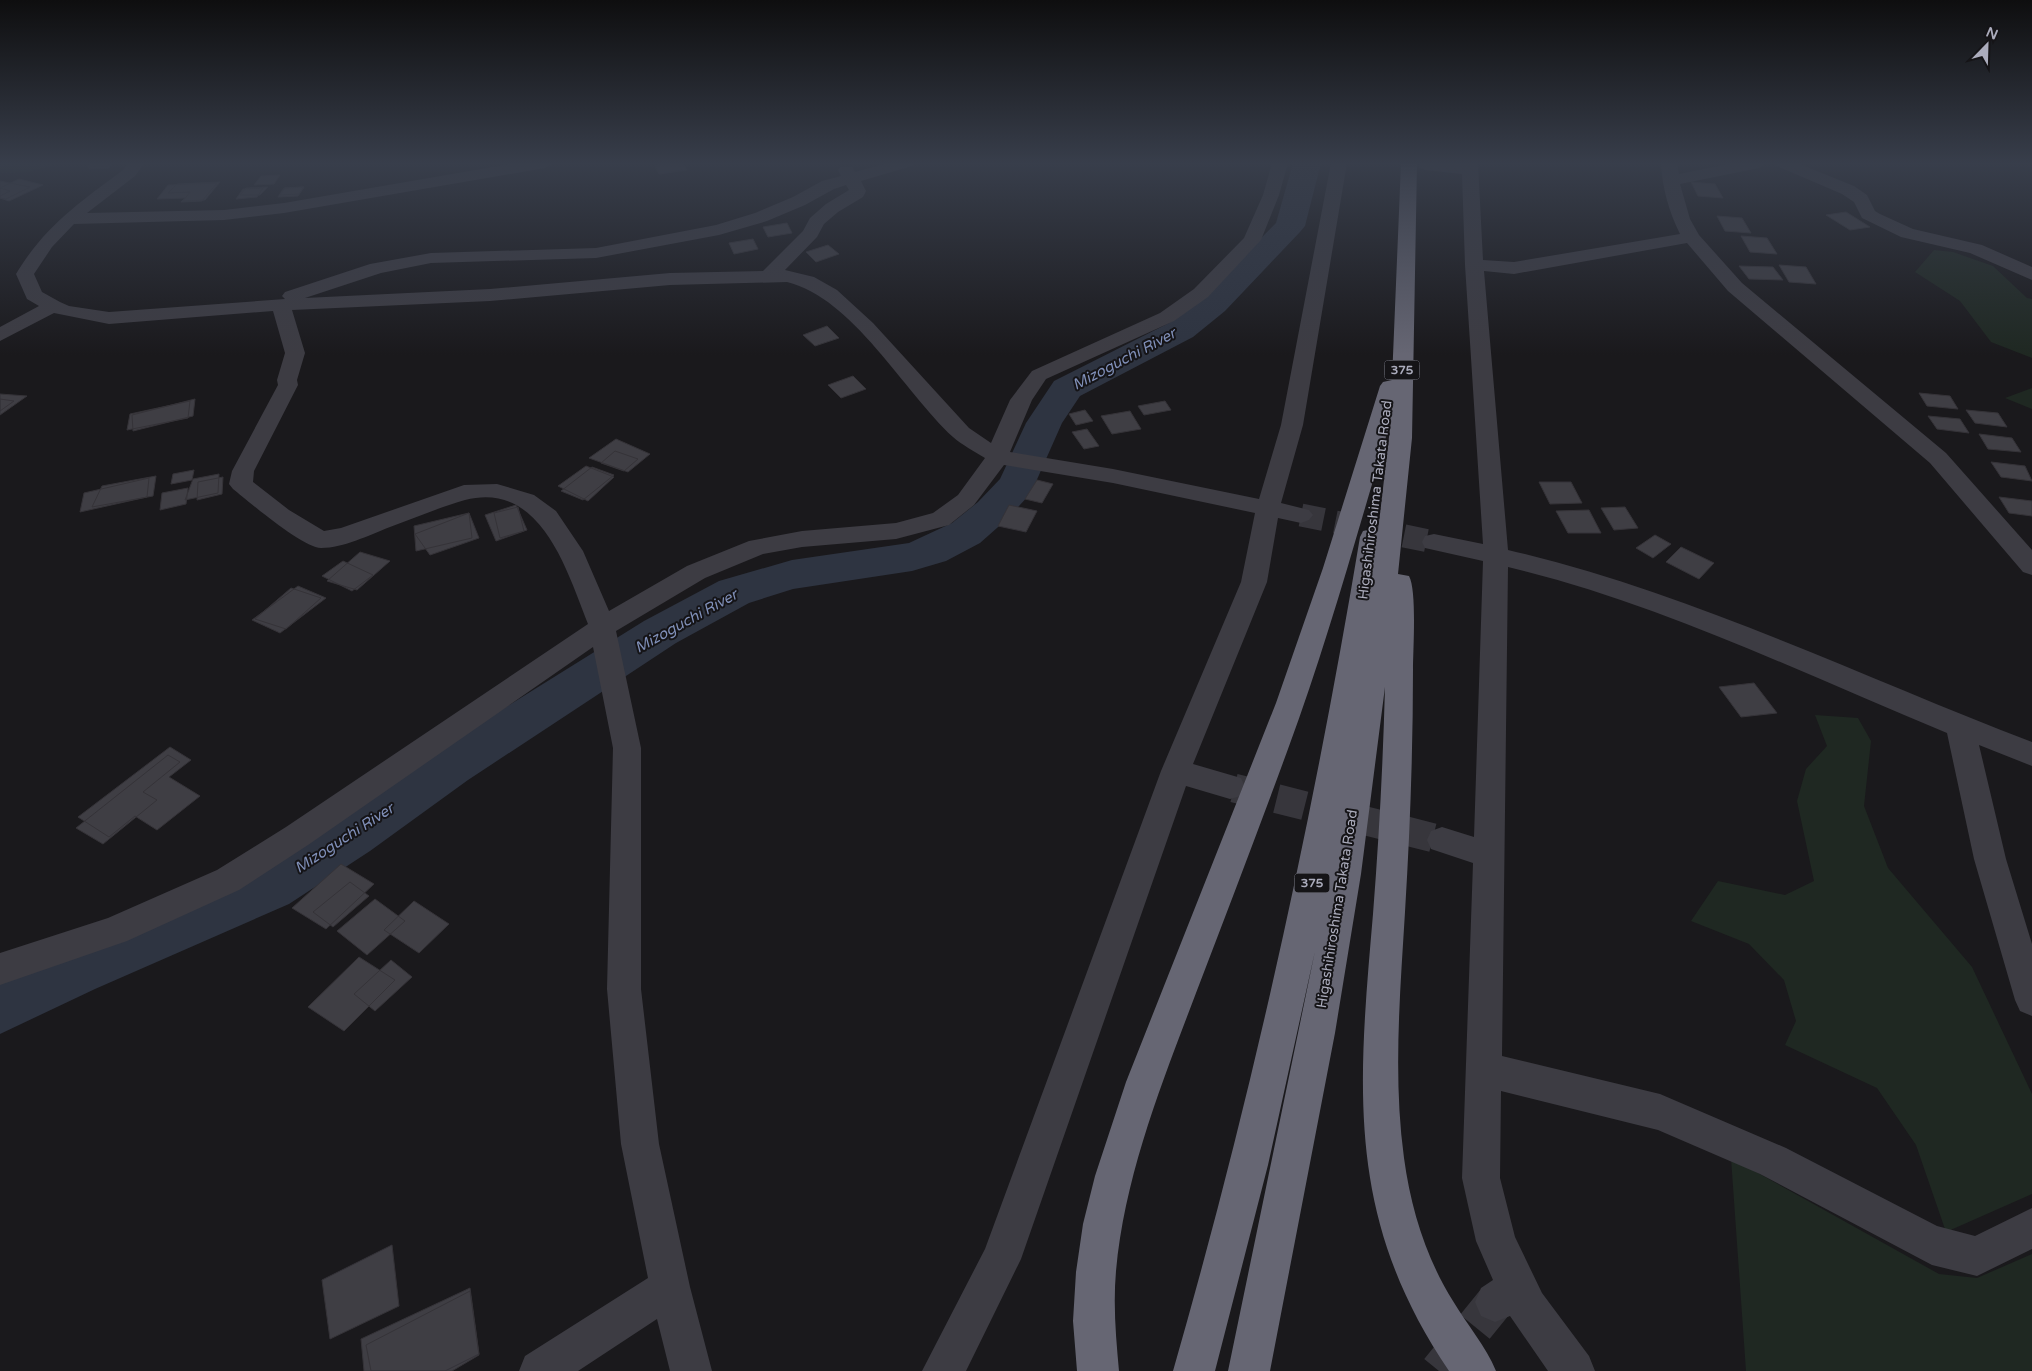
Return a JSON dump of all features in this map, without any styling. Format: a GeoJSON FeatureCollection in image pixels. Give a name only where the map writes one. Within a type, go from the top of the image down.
{"type":"FeatureCollection","features":[{"type":"Feature","properties":{"kind":"highway","name":"375"},"geometry":{"type":"LineString","coordinates":[[1404,303],[1411,227]]}},
{"type":"Feature","properties":{"kind":"highway","name":"Higashihiroshima Takata Road"},"geometry":{"type":"LineString","coordinates":[[1194,1371],[1226,1260],[1276,1061],[1312,883],[1364,589],[1376,513],[1390,386],[1404,303]]}},
{"type":"Feature","properties":{"kind":"highway","name":"Higashihiroshima Takata Road"},"geometry":{"type":"LineString","coordinates":[[1249,1371],[1317,1033],[1345,874],[1378,640],[1400,438],[1404,303]]}},
{"type":"Feature","properties":{"kind":"highway"},"geometry":{"type":"LineString","coordinates":[[1098,1371],[1093,1280],[1103,1218],[1118,1163],[1140,1092],[1278,735],[1321,615],[1390,386]]}},
{"type":"Feature","properties":{"kind":"highway"},"geometry":{"type":"LineString","coordinates":[[1400,438],[1398,770],[1381,1063],[1384,1152],[1392,1201],[1406,1250],[1427,1298],[1453,1341],[1475,1371]]}},
{"type":"Feature","properties":{"kind":"street"},"geometry":{"type":"LineString","coordinates":[[60,227],[36,253],[25,274],[34,295],[64,311],[109,318],[281,305],[490,295],[670,279],[787,276],[807,282],[830,294],[866,326],[961,433],[997,456],[1020,462],[1113,476],[1301,516]]}},
{"type":"Feature","properties":{"kind":"street"},"geometry":{"type":"LineString","coordinates":[[281,305],[294,295],[340,279],[377,268],[431,258],[596,252],[729,227]]}},
{"type":"Feature","properties":{"kind":"street"},"geometry":{"type":"LineString","coordinates":[[769,276],[811,234],[814,227]]}},
{"type":"Feature","properties":{"kind":"street"},"geometry":{"type":"LineString","coordinates":[[0,969],[115,931],[228,880],[297,836],[602,627],[696,572],[758,547],[802,539],[896,531],[941,519],[966,500],[992,467],[1021,400],[1039,374],[1167,317],[1200,294],[1252,240],[1257,227]]}},
{"type":"Feature","properties":{"kind":"street"},"geometry":{"type":"LineString","coordinates":[[943,1371],[1001,1259],[1176,771],[1254,582],[1268,509],[1292,425],[1328,227]]}},
{"type":"Feature","properties":{"kind":"street"},"geometry":{"type":"LineString","coordinates":[[1472,227],[1496,555],[1481,1178],[1496,1241],[1506,1295],[1527,1308],[1574,1371]]}},
{"type":"Feature","properties":{"kind":"street"},"geometry":{"type":"LineString","coordinates":[[1685,227],[1691,237],[1735,287],[1938,458],[2032,566]]}},
{"type":"Feature","properties":{"kind":"street"},"geometry":{"type":"LineString","coordinates":[[1893,227],[1906,233],[1976,249],[2032,274]]}},
{"type":"Feature","properties":{"kind":"street"},"geometry":{"type":"LineString","coordinates":[[1474,265],[1514,268],[1691,237]]}},
{"type":"Feature","properties":{"kind":"street"},"geometry":{"type":"LineString","coordinates":[[281,305],[295,353],[287,380],[288,385],[244,471],[241,484],[281,515],[320,540],[345,535],[464,492],[497,491],[526,500],[548,517],[574,556],[602,627],[627,748],[624,989],[639,1135],[670,1287],[691,1371]]}},
{"type":"Feature","properties":{"kind":"street"},"geometry":{"type":"LineString","coordinates":[[2,333],[53,306]]}},
{"type":"Feature","properties":{"kind":"street"},"geometry":{"type":"LineString","coordinates":[[1434,542],[1496,555],[1594,582],[1669,608],[1816,665],[1960,727],[2032,754]]}},
{"type":"Feature","properties":{"kind":"street"},"geometry":{"type":"LineString","coordinates":[[1960,727],[1990,859],[2032,1000]]}},
{"type":"Feature","properties":{"kind":"street"},"geometry":{"type":"LineString","coordinates":[[1176,771],[1230,787]]}},
{"type":"Feature","properties":{"kind":"street"},"geometry":{"type":"LineString","coordinates":[[1442,840],[1489,855]]}},
{"type":"Feature","properties":{"kind":"street"},"geometry":{"type":"LineString","coordinates":[[1484,1069],[1660,1112],[1773,1161],[1932,1245],[1976,1256],[2032,1228]]}},
{"type":"Feature","properties":{"kind":"street"},"geometry":{"type":"LineString","coordinates":[[540,1371],[670,1287]]}},
{"type":"Feature","properties":{"kind":"shaded area"},"geometry":{"type":"Polygon","coordinates":[[[1934,250],[1953,252],[1993,266],[2027,298],[2032,299],[2032,358],[1991,342],[1960,301],[1915,272],[1934,250]]]}},
{"type":"Feature","properties":{"kind":"shaded area"},"geometry":{"type":"Polygon","coordinates":[[[2032,388],[2032,409],[2005,398],[2032,388]]]}},
{"type":"Feature","properties":{"kind":"shaded area"},"geometry":{"type":"Polygon","coordinates":[[[1815,715],[1858,718],[1871,741],[1864,806],[1888,868],[1972,967],[2032,1094],[2032,1194],[1946,1232],[1916,1145],[1877,1088],[1785,1045],[1796,1021],[1784,980],[1749,944],[1691,921],[1718,881],[1785,895],[1814,881],[1797,801],[1806,769],[1827,746],[1815,715]]]}},
{"type":"Feature","properties":{"kind":"shaded area"},"geometry":{"type":"Polygon","coordinates":[[[1731,1158],[1939,1274],[1977,1278],[2032,1254],[2032,1371],[1746,1371],[1731,1158]]]}},
{"type":"Feature","properties":{"kind":"building"},"geometry":{"type":"Polygon","coordinates":[[[763,227],[789,227],[792,233],[768,237],[763,227]]]}},
{"type":"Feature","properties":{"kind":"building"},"geometry":{"type":"Polygon","coordinates":[[[1723,227],[1747,227],[1751,233],[1725,231],[1723,227]]]}},
{"type":"Feature","properties":{"kind":"building"},"geometry":{"type":"Polygon","coordinates":[[[1845,227],[1870,227],[1850,230],[1845,227]]]}},
{"type":"Feature","properties":{"kind":"building"},"geometry":{"type":"Polygon","coordinates":[[[1741,236],[1767,238],[1777,254],[1750,252],[1741,236]]]}},
{"type":"Feature","properties":{"kind":"building"},"geometry":{"type":"Polygon","coordinates":[[[753,239],[758,249],[734,254],[729,243],[753,239]]]}},
{"type":"Feature","properties":{"kind":"building"},"geometry":{"type":"Polygon","coordinates":[[[828,245],[839,254],[816,262],[806,252],[828,245]]]}},
{"type":"Feature","properties":{"kind":"building"},"geometry":{"type":"Polygon","coordinates":[[[1779,265],[1806,267],[1816,284],[1789,282],[1779,265]]]}},
{"type":"Feature","properties":{"kind":"building"},"geometry":{"type":"Polygon","coordinates":[[[1739,266],[1773,267],[1783,280],[1749,279],[1739,266]]]}},
{"type":"Feature","properties":{"kind":"building"},"geometry":{"type":"Polygon","coordinates":[[[827,326],[839,338],[815,346],[803,335],[827,326]]]}},
{"type":"Feature","properties":{"kind":"building"},"geometry":{"type":"Polygon","coordinates":[[[853,376],[866,389],[841,398],[828,385],[853,376]]]}},
{"type":"Feature","properties":{"kind":"building"},"geometry":{"type":"Polygon","coordinates":[[[1919,393],[1950,396],[1958,409],[1927,406],[1919,393]]]}},
{"type":"Feature","properties":{"kind":"building"},"geometry":{"type":"Polygon","coordinates":[[[0,394],[27,396],[0,415],[0,394]]]}},
{"type":"Feature","properties":{"kind":"building"},"geometry":{"type":"Polygon","coordinates":[[[0,399],[14,401],[0,411],[0,399]]]}},
{"type":"Feature","properties":{"kind":"building"},"geometry":{"type":"Polygon","coordinates":[[[195,399],[193,416],[133,431],[132,415],[195,399]]]}},
{"type":"Feature","properties":{"kind":"building"},"geometry":{"type":"Polygon","coordinates":[[[190,401],[188,418],[127,430],[130,414],[190,401]]]}},
{"type":"Feature","properties":{"kind":"building"},"geometry":{"type":"Polygon","coordinates":[[[1165,401],[1171,410],[1144,415],[1138,406],[1165,401]]]}},
{"type":"Feature","properties":{"kind":"building"},"geometry":{"type":"Polygon","coordinates":[[[1085,410],[1093,421],[1076,425],[1069,414],[1085,410]]]}},
{"type":"Feature","properties":{"kind":"building"},"geometry":{"type":"Polygon","coordinates":[[[1966,410],[1998,413],[2007,427],[1975,423],[1966,410]]]}},
{"type":"Feature","properties":{"kind":"building"},"geometry":{"type":"Polygon","coordinates":[[[1130,411],[1141,429],[1112,434],[1101,416],[1130,411]]]}},
{"type":"Feature","properties":{"kind":"building"},"geometry":{"type":"Polygon","coordinates":[[[1928,416],[1960,419],[1969,433],[1937,429],[1928,416]]]}},
{"type":"Feature","properties":{"kind":"building"},"geometry":{"type":"Polygon","coordinates":[[[1087,429],[1099,446],[1084,449],[1072,432],[1087,429]]]}},
{"type":"Feature","properties":{"kind":"building"},"geometry":{"type":"Polygon","coordinates":[[[1979,434],[2012,438],[2021,452],[1988,449],[1979,434]]]}},
{"type":"Feature","properties":{"kind":"building"},"geometry":{"type":"Polygon","coordinates":[[[616,439],[650,454],[628,472],[589,458],[616,439]]]}},
{"type":"Feature","properties":{"kind":"building"},"geometry":{"type":"Polygon","coordinates":[[[615,451],[638,459],[624,471],[601,463],[615,451]]]}},
{"type":"Feature","properties":{"kind":"building"},"geometry":{"type":"Polygon","coordinates":[[[1991,462],[2025,466],[2032,481],[2001,477],[1991,462]]]}},
{"type":"Feature","properties":{"kind":"building"},"geometry":{"type":"Polygon","coordinates":[[[586,466],[614,477],[588,501],[558,486],[586,466]]]}},
{"type":"Feature","properties":{"kind":"building"},"geometry":{"type":"Polygon","coordinates":[[[592,467],[614,475],[583,500],[561,491],[592,467]]]}},
{"type":"Feature","properties":{"kind":"building"},"geometry":{"type":"Polygon","coordinates":[[[194,470],[192,480],[171,484],[173,474],[194,470]]]}},
{"type":"Feature","properties":{"kind":"building"},"geometry":{"type":"Polygon","coordinates":[[[219,474],[218,493],[185,500],[193,479],[219,474]]]}},
{"type":"Feature","properties":{"kind":"building"},"geometry":{"type":"Polygon","coordinates":[[[156,476],[153,496],[92,507],[102,486],[156,476]]]}},
{"type":"Feature","properties":{"kind":"building"},"geometry":{"type":"Polygon","coordinates":[[[223,477],[222,494],[197,500],[198,482],[223,477]]]}},
{"type":"Feature","properties":{"kind":"building"},"geometry":{"type":"Polygon","coordinates":[[[149,478],[147,497],[80,512],[84,493],[149,478]]]}},
{"type":"Feature","properties":{"kind":"building"},"geometry":{"type":"Polygon","coordinates":[[[1037,480],[1053,484],[1042,503],[1025,499],[1037,480]]]}},
{"type":"Feature","properties":{"kind":"building"},"geometry":{"type":"Polygon","coordinates":[[[1539,482],[1571,482],[1582,503],[1550,504],[1539,482]]]}},
{"type":"Feature","properties":{"kind":"building"},"geometry":{"type":"Polygon","coordinates":[[[188,488],[186,504],[160,510],[162,493],[188,488]]]}},
{"type":"Feature","properties":{"kind":"building"},"geometry":{"type":"Polygon","coordinates":[[[1999,497],[2032,501],[2032,516],[2009,513],[1999,497]]]}},
{"type":"Feature","properties":{"kind":"building"},"geometry":{"type":"Polygon","coordinates":[[[516,505],[527,530],[496,541],[485,515],[516,505]]]}},
{"type":"Feature","properties":{"kind":"building"},"geometry":{"type":"Polygon","coordinates":[[[1009,505],[1037,511],[1026,532],[998,526],[1009,505]]]}},
{"type":"Feature","properties":{"kind":"building"},"geometry":{"type":"Polygon","coordinates":[[[518,507],[524,531],[500,538],[494,513],[518,507]]]}},
{"type":"Feature","properties":{"kind":"building"},"geometry":{"type":"Polygon","coordinates":[[[1625,507],[1638,528],[1614,530],[1601,508],[1625,507]]]}},
{"type":"Feature","properties":{"kind":"building"},"geometry":{"type":"Polygon","coordinates":[[[1589,510],[1601,533],[1568,533],[1556,511],[1589,510]]]}},
{"type":"Feature","properties":{"kind":"building"},"geometry":{"type":"Polygon","coordinates":[[[469,513],[472,538],[416,551],[414,526],[469,513]]]}},
{"type":"Feature","properties":{"kind":"building"},"geometry":{"type":"Polygon","coordinates":[[[469,513],[479,538],[430,555],[415,534],[469,513]]]}},
{"type":"Feature","properties":{"kind":"building"},"geometry":{"type":"Polygon","coordinates":[[[1655,535],[1671,544],[1653,558],[1636,548],[1655,535]]]}},
{"type":"Feature","properties":{"kind":"building"},"geometry":{"type":"Polygon","coordinates":[[[1681,547],[1714,563],[1699,579],[1666,562],[1681,547]]]}},
{"type":"Feature","properties":{"kind":"building"},"geometry":{"type":"Polygon","coordinates":[[[360,552],[390,561],[357,590],[327,581],[360,552]]]}},
{"type":"Feature","properties":{"kind":"building"},"geometry":{"type":"Polygon","coordinates":[[[343,561],[373,575],[352,591],[322,576],[343,561]]]}},
{"type":"Feature","properties":{"kind":"building"},"geometry":{"type":"Polygon","coordinates":[[[298,586],[326,598],[280,633],[252,620],[298,586]]]}},
{"type":"Feature","properties":{"kind":"building"},"geometry":{"type":"Polygon","coordinates":[[[291,588],[321,598],[286,629],[255,619],[291,588]]]}},
{"type":"Feature","properties":{"kind":"building"},"geometry":{"type":"Polygon","coordinates":[[[1754,683],[1777,713],[1741,717],[1719,687],[1754,683]]]}},
{"type":"Feature","properties":{"kind":"building"},"geometry":{"type":"Polygon","coordinates":[[[170,747],[191,760],[169,777],[200,796],[157,830],[135,816],[109,837],[78,817],[170,747]]]}},
{"type":"Feature","properties":{"kind":"building"},"geometry":{"type":"Polygon","coordinates":[[[168,755],[180,762],[143,792],[157,800],[103,844],[76,828],[168,755]]]}},
{"type":"Feature","properties":{"kind":"building"},"geometry":{"type":"Polygon","coordinates":[[[341,864],[374,884],[326,929],[292,908],[341,864]]]}},
{"type":"Feature","properties":{"kind":"building"},"geometry":{"type":"Polygon","coordinates":[[[350,882],[369,896],[333,927],[313,912],[350,882]]]}},
{"type":"Feature","properties":{"kind":"building"},"geometry":{"type":"Polygon","coordinates":[[[375,899],[405,921],[367,955],[337,931],[375,899]]]}},
{"type":"Feature","properties":{"kind":"building"},"geometry":{"type":"Polygon","coordinates":[[[414,901],[449,924],[419,953],[384,930],[414,901]]]}},
{"type":"Feature","properties":{"kind":"building"},"geometry":{"type":"Polygon","coordinates":[[[359,957],[395,980],[344,1031],[308,1007],[359,957]]]}},
{"type":"Feature","properties":{"kind":"building"},"geometry":{"type":"Polygon","coordinates":[[[391,960],[412,977],[375,1011],[354,994],[391,960]]]}},
{"type":"Feature","properties":{"kind":"building"},"geometry":{"type":"Polygon","coordinates":[[[392,1245],[399,1306],[330,1339],[322,1280],[392,1245]]]}},
{"type":"Feature","properties":{"kind":"building"},"geometry":{"type":"Polygon","coordinates":[[[470,1288],[479,1354],[445,1371],[364,1371],[361,1339],[470,1288]]]}},
{"type":"Feature","properties":{"kind":"building"},"geometry":{"type":"Polygon","coordinates":[[[470,1291],[479,1355],[452,1371],[371,1371],[366,1345],[470,1291]]]}},
{"type":"Feature","properties":{"kind":"waterway","name":"Mizoguchi River"},"geometry":{"type":"LineString","coordinates":[[0,1007],[75,970],[173,930],[270,887],[352,836],[451,766],[660,632],[734,592],[792,575],[912,557],[931,551],[966,533],[992,511],[1017,484],[1044,423],[1067,389],[1181,330],[1214,304],[1289,227]]}},
{"type":"Feature","properties":{"kind":"tunnel"},"geometry":{"type":"LineString","coordinates":[[1301,515],[1434,542]]}},
{"type":"Feature","properties":{"kind":"tunnel"},"geometry":{"type":"LineString","coordinates":[[1234,788],[1442,840]]}},
{"type":"Feature","properties":{"kind":"tunnel"},"geometry":{"type":"LineString","coordinates":[[1439,1371],[1495,1302]]}}]}
